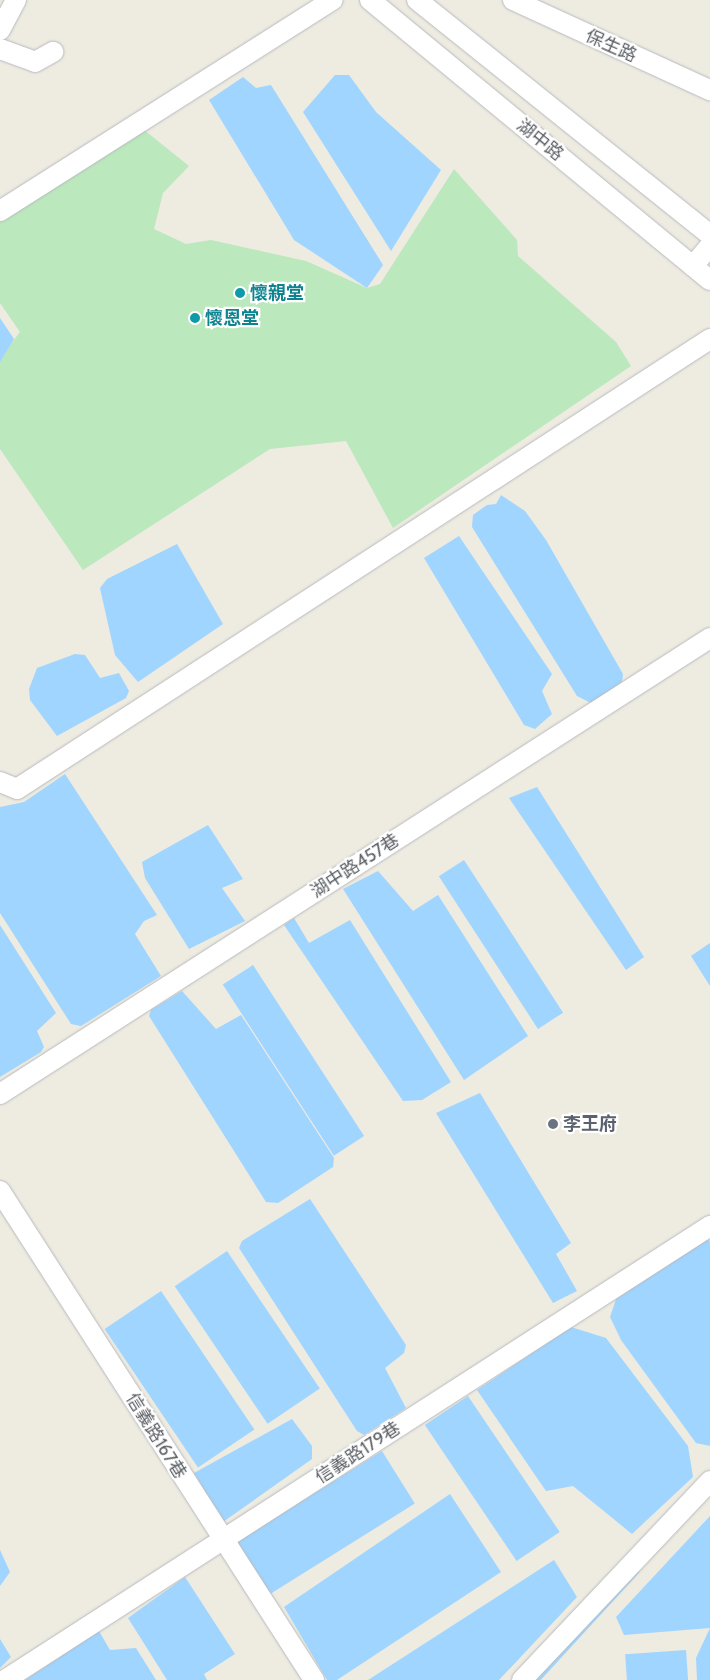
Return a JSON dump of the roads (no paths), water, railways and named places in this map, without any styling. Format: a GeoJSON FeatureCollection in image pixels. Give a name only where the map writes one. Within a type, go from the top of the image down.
{"type":"FeatureCollection","features":[{"type":"Feature","properties":{"kind":"street"},"geometry":{"type":"LineString","coordinates":[[0,30],[18,0]]}},
{"type":"Feature","properties":{"kind":"street"},"geometry":{"type":"LineString","coordinates":[[0,211],[333,0]]}},
{"type":"Feature","properties":{"kind":"street","name":"湖中路"},"geometry":{"type":"LineString","coordinates":[[370,0],[710,280]]}},
{"type":"Feature","properties":{"kind":"street","name":"湖中路"},"geometry":{"type":"LineString","coordinates":[[417,0],[710,236]]}},
{"type":"Feature","properties":{"kind":"street","name":"保生路"},"geometry":{"type":"LineString","coordinates":[[513,0],[710,90]]}},
{"type":"Feature","properties":{"kind":"street"},"geometry":{"type":"LineString","coordinates":[[0,49],[35,62],[53,52]]}},
{"type":"Feature","properties":{"kind":"street"},"geometry":{"type":"LineString","coordinates":[[693,266],[710,246]]}},
{"type":"Feature","properties":{"kind":"street"},"geometry":{"type":"LineString","coordinates":[[0,782],[17,789],[710,339]]}},
{"type":"Feature","properties":{"kind":"street","name":"湖中路457巷"},"geometry":{"type":"LineString","coordinates":[[0,1094],[710,638]]}},
{"type":"Feature","properties":{"kind":"street","name":"信義路167巷"},"geometry":{"type":"LineString","coordinates":[[0,1191],[222,1540],[314,1680]]}},
{"type":"Feature","properties":{"kind":"street","name":"信義路179巷"},"geometry":{"type":"LineString","coordinates":[[5,1680],[710,1226]]}},
{"type":"Feature","properties":{"kind":"street"},"geometry":{"type":"LineString","coordinates":[[522,1680],[710,1481]]}},
{"type":"Feature","properties":{"kind":"water"},"geometry":{"type":"Polygon","coordinates":[[[335,75],[349,75],[376,112],[441,170],[391,251],[303,112],[335,75]]]}},
{"type":"Feature","properties":{"kind":"water"},"geometry":{"type":"Polygon","coordinates":[[[243,77],[256,88],[271,85],[383,265],[367,288],[294,240],[209,100],[243,77]]]}},
{"type":"Feature","properties":{"kind":"water"},"geometry":{"type":"Polygon","coordinates":[[[0,318],[14,339],[0,362],[0,318]]]}},
{"type":"Feature","properties":{"kind":"water"},"geometry":{"type":"Polygon","coordinates":[[[501,495],[525,511],[546,540],[623,674],[622,682],[591,703],[577,696],[472,527],[473,515],[487,505],[496,504],[501,495]]]}},
{"type":"Feature","properties":{"kind":"water"},"geometry":{"type":"Polygon","coordinates":[[[459,536],[552,674],[542,691],[552,714],[535,729],[524,725],[424,558],[459,536]]]}},
{"type":"Feature","properties":{"kind":"water"},"geometry":{"type":"Polygon","coordinates":[[[177,544],[223,624],[138,682],[115,655],[100,588],[107,579],[177,544]]]}},
{"type":"Feature","properties":{"kind":"water"},"geometry":{"type":"Polygon","coordinates":[[[75,654],[85,655],[100,678],[119,673],[129,691],[126,698],[57,736],[30,700],[29,689],[37,668],[75,654]]]}},
{"type":"Feature","properties":{"kind":"water"},"geometry":{"type":"Polygon","coordinates":[[[65,774],[157,915],[144,921],[135,934],[161,976],[81,1026],[71,1024],[0,913],[0,807],[24,802],[65,774]]]}},
{"type":"Feature","properties":{"kind":"water"},"geometry":{"type":"Polygon","coordinates":[[[537,787],[644,957],[626,970],[509,798],[537,787]]]}},
{"type":"Feature","properties":{"kind":"water"},"geometry":{"type":"Polygon","coordinates":[[[208,825],[243,879],[222,888],[245,921],[189,949],[145,878],[142,862],[208,825]]]}},
{"type":"Feature","properties":{"kind":"water"},"geometry":{"type":"Polygon","coordinates":[[[464,860],[563,1013],[538,1029],[439,876],[464,860]]]}},
{"type":"Feature","properties":{"kind":"water"},"geometry":{"type":"Polygon","coordinates":[[[378,871],[413,911],[438,895],[528,1036],[464,1080],[343,889],[378,871]]]}},
{"type":"Feature","properties":{"kind":"water"},"geometry":{"type":"Polygon","coordinates":[[[294,918],[309,943],[350,920],[451,1082],[422,1100],[403,1101],[284,925],[294,918]]]}},
{"type":"Feature","properties":{"kind":"water"},"geometry":{"type":"Polygon","coordinates":[[[0,925],[56,1013],[37,1031],[44,1047],[41,1052],[0,1077],[0,925]]]}},
{"type":"Feature","properties":{"kind":"water"},"geometry":{"type":"Polygon","coordinates":[[[710,943],[710,986],[691,956],[710,943]]]}},
{"type":"Feature","properties":{"kind":"water"},"geometry":{"type":"Polygon","coordinates":[[[253,965],[364,1136],[334,1156],[223,985],[253,965]]]}},
{"type":"Feature","properties":{"kind":"water"},"geometry":{"type":"Polygon","coordinates":[[[182,991],[216,1029],[241,1015],[334,1158],[333,1167],[278,1203],[266,1202],[149,1016],[151,1010],[182,991]]]}},
{"type":"Feature","properties":{"kind":"water"},"geometry":{"type":"Polygon","coordinates":[[[480,1093],[571,1243],[556,1254],[577,1291],[553,1303],[436,1113],[480,1093]]]}},
{"type":"Feature","properties":{"kind":"water"},"geometry":{"type":"Polygon","coordinates":[[[310,1199],[406,1345],[404,1353],[385,1368],[406,1408],[364,1435],[357,1431],[239,1248],[242,1241],[310,1199]]]}},
{"type":"Feature","properties":{"kind":"water"},"geometry":{"type":"Polygon","coordinates":[[[708,1239],[710,1242],[710,1446],[696,1443],[621,1340],[610,1317],[616,1299],[708,1239]]]}},
{"type":"Feature","properties":{"kind":"water"},"geometry":{"type":"Polygon","coordinates":[[[227,1251],[320,1389],[268,1424],[175,1286],[227,1251]]]}},
{"type":"Feature","properties":{"kind":"water"},"geometry":{"type":"Polygon","coordinates":[[[161,1291],[254,1429],[198,1467],[105,1329],[161,1291]]]}},
{"type":"Feature","properties":{"kind":"water"},"geometry":{"type":"Polygon","coordinates":[[[571,1327],[606,1338],[688,1446],[693,1477],[632,1534],[573,1486],[546,1491],[477,1390],[571,1327]]]}},
{"type":"Feature","properties":{"kind":"water"},"geometry":{"type":"Polygon","coordinates":[[[468,1396],[560,1532],[517,1561],[425,1425],[468,1396]]]}},
{"type":"Feature","properties":{"kind":"water"},"geometry":{"type":"Polygon","coordinates":[[[292,1419],[312,1446],[312,1459],[223,1522],[194,1473],[292,1419]]]}},
{"type":"Feature","properties":{"kind":"water"},"geometry":{"type":"Polygon","coordinates":[[[382,1451],[415,1504],[268,1595],[235,1543],[382,1451]]]}},
{"type":"Feature","properties":{"kind":"water"},"geometry":{"type":"Polygon","coordinates":[[[450,1494],[501,1572],[337,1680],[327,1680],[284,1607],[450,1494]]]}},
{"type":"Feature","properties":{"kind":"water"},"geometry":{"type":"Polygon","coordinates":[[[710,1516],[710,1628],[624,1635],[616,1617],[710,1516]]]}},
{"type":"Feature","properties":{"kind":"water"},"geometry":{"type":"Polygon","coordinates":[[[0,1550],[10,1572],[0,1586],[0,1550]]]}},
{"type":"Feature","properties":{"kind":"water"},"geometry":{"type":"Polygon","coordinates":[[[554,1560],[577,1597],[499,1680],[368,1680],[554,1560]]]}},
{"type":"Feature","properties":{"kind":"water"},"geometry":{"type":"Polygon","coordinates":[[[185,1577],[235,1654],[204,1674],[207,1680],[167,1680],[128,1618],[185,1577]]]}},
{"type":"Feature","properties":{"kind":"water"},"geometry":{"type":"Polygon","coordinates":[[[710,1628],[710,1680],[697,1680],[696,1658],[710,1628]]]}},
{"type":"Feature","properties":{"kind":"water"},"geometry":{"type":"Polygon","coordinates":[[[99,1631],[110,1650],[136,1648],[156,1680],[25,1680],[99,1631]]]}},
{"type":"Feature","properties":{"kind":"water"},"geometry":{"type":"Polygon","coordinates":[[[0,1639],[11,1657],[0,1668],[0,1639]]]}},
{"type":"Feature","properties":{"kind":"water"},"geometry":{"type":"Polygon","coordinates":[[[686,1650],[688,1680],[627,1680],[625,1654],[686,1650]]]}},
{"type":"Feature","properties":{"kind":"waterway"},"geometry":{"type":"LineString","coordinates":[[538,1680],[637,1572]]}},
{"type":"Feature","properties":{"kind":"place","name":"懷親堂"},"geometry":{"type":"Point","coordinates":[240,293]}},
{"type":"Feature","properties":{"kind":"place","name":"懷恩堂"},"geometry":{"type":"Point","coordinates":[195,318]}},
{"type":"Feature","properties":{"kind":"place","name":"李王府"},"geometry":{"type":"Point","coordinates":[553,1124]}}]}
